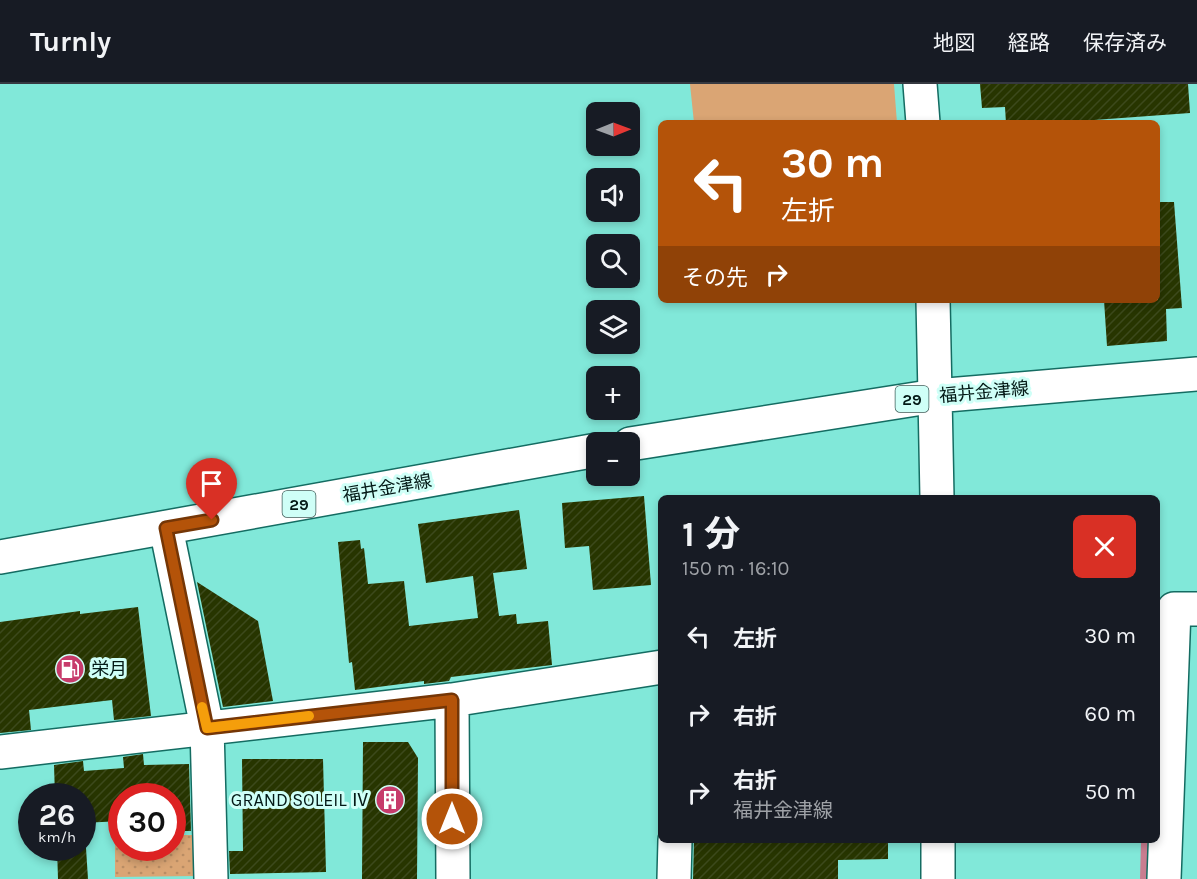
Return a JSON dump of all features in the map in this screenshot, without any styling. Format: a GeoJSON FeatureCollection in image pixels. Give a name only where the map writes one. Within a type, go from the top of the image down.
{"type":"FeatureCollection","features":[{"type":"Feature","properties":{"kind":"street"},"geometry":{"type":"LineString","coordinates":[[920,84],[923,120]]}},
{"type":"Feature","properties":{"kind":"street"},"geometry":{"type":"LineString","coordinates":[[933,303],[936,495]]}},
{"type":"Feature","properties":{"kind":"street","name":"福井金津線"},"geometry":{"type":"LineString","coordinates":[[640,442],[935,396],[1197,374]]}},
{"type":"Feature","properties":{"kind":"street","name":"福井金津線"},"geometry":{"type":"LineString","coordinates":[[0,557],[586,452]]}},
{"type":"Feature","properties":{"kind":"street"},"geometry":{"type":"LineString","coordinates":[[166,528],[207,728],[211,879]]}},
{"type":"Feature","properties":{"kind":"street"},"geometry":{"type":"LineString","coordinates":[[1164,879],[1174,609],[1197,609]]}},
{"type":"Feature","properties":{"kind":"street"},"geometry":{"type":"LineString","coordinates":[[0,752],[452,700],[658,668]]}},
{"type":"Feature","properties":{"kind":"street"},"geometry":{"type":"LineString","coordinates":[[452,700],[453,879]]}},
{"type":"Feature","properties":{"kind":"street"},"geometry":{"type":"LineString","coordinates":[[674,879],[675,843]]}},
{"type":"Feature","properties":{"kind":"street"},"geometry":{"type":"LineString","coordinates":[[938,843],[938,879]]}},
{"type":"Feature","properties":{"kind":"shaded area"},"geometry":{"type":"Polygon","coordinates":[[[690,84],[894,84],[897,120],[694,120],[690,84]]]}},
{"type":"Feature","properties":{"kind":"shaded area"},"geometry":{"type":"Polygon","coordinates":[[[186,835],[199,835],[199,876],[115,877],[115,861],[186,861],[186,835]]]}},
{"type":"Feature","properties":{"kind":"building"},"geometry":{"type":"Polygon","coordinates":[[[980,84],[1188,84],[1190,113],[1094,120],[1006,120],[1005,107],[982,108],[980,84]]]}},
{"type":"Feature","properties":{"kind":"building"},"geometry":{"type":"Polygon","coordinates":[[[1160,202],[1174,202],[1182,308],[1166,309],[1167,341],[1107,346],[1104,303],[1160,303],[1160,202]]]}},
{"type":"Feature","properties":{"kind":"building"},"geometry":{"type":"Polygon","coordinates":[[[644,496],[651,585],[593,590],[589,546],[565,548],[562,503],[644,496]]]}},
{"type":"Feature","properties":{"kind":"building"},"geometry":{"type":"Polygon","coordinates":[[[519,510],[527,569],[493,573],[499,616],[516,614],[517,624],[548,621],[552,665],[451,677],[449,681],[424,684],[424,681],[355,690],[352,662],[349,663],[338,542],[360,540],[361,549],[364,548],[368,584],[404,581],[409,626],[478,618],[473,576],[426,583],[418,524],[519,510]]]}},
{"type":"Feature","properties":{"kind":"building"},"geometry":{"type":"Polygon","coordinates":[[[197,582],[258,621],[273,701],[223,707],[197,582]]]}},
{"type":"Feature","properties":{"kind":"building"},"geometry":{"type":"Polygon","coordinates":[[[138,607],[151,716],[114,720],[112,700],[29,710],[31,730],[0,733],[0,622],[80,611],[80,614],[138,607]]]}},
{"type":"Feature","properties":{"kind":"building","name":"GRAND SOLEIL Ⅳ"},"geometry":{"type":"Polygon","coordinates":[[[363,742],[408,742],[418,758],[417,879],[362,879],[363,742]]]}},
{"type":"Feature","properties":{"kind":"building"},"geometry":{"type":"Polygon","coordinates":[[[143,754],[144,765],[189,764],[191,831],[186,831],[186,783],[108,783],[108,822],[96,822],[96,783],[55,783],[54,765],[83,761],[84,771],[124,768],[123,757],[143,754]]]}},
{"type":"Feature","properties":{"kind":"building"},"geometry":{"type":"Polygon","coordinates":[[[242,759],[323,759],[326,872],[230,874],[229,851],[243,851],[242,759]]]}},
{"type":"Feature","properties":{"kind":"building"},"geometry":{"type":"Polygon","coordinates":[[[694,843],[888,843],[888,859],[838,860],[838,879],[693,879],[694,843]]]}},
{"type":"Feature","properties":{"kind":"building"},"geometry":{"type":"Polygon","coordinates":[[[57,861],[87,861],[88,879],[58,879],[57,861]]]}},
{"type":"Feature","properties":{"kind":"waterway"},"geometry":{"type":"LineString","coordinates":[[1144,879],[1145,843]]}},
{"type":"Feature","properties":{"kind":"slow traffic"},"geometry":{"type":"LineString","coordinates":[[202,707],[207,728],[309,716]]}},
{"type":"Feature","properties":{"kind":"place","name":"栄月"},"geometry":{"type":"Point","coordinates":[70,669]}},
{"type":"Feature","properties":{"kind":"place","name":"GRAND SOLEIL Ⅳ"},"geometry":{"type":"Point","coordinates":[390,800]}},
{"type":"Feature","properties":{"kind":"route"},"geometry":{"type":"LineString","coordinates":[[212,520],[166,528],[207,728],[452,700],[452,819]]}}]}
